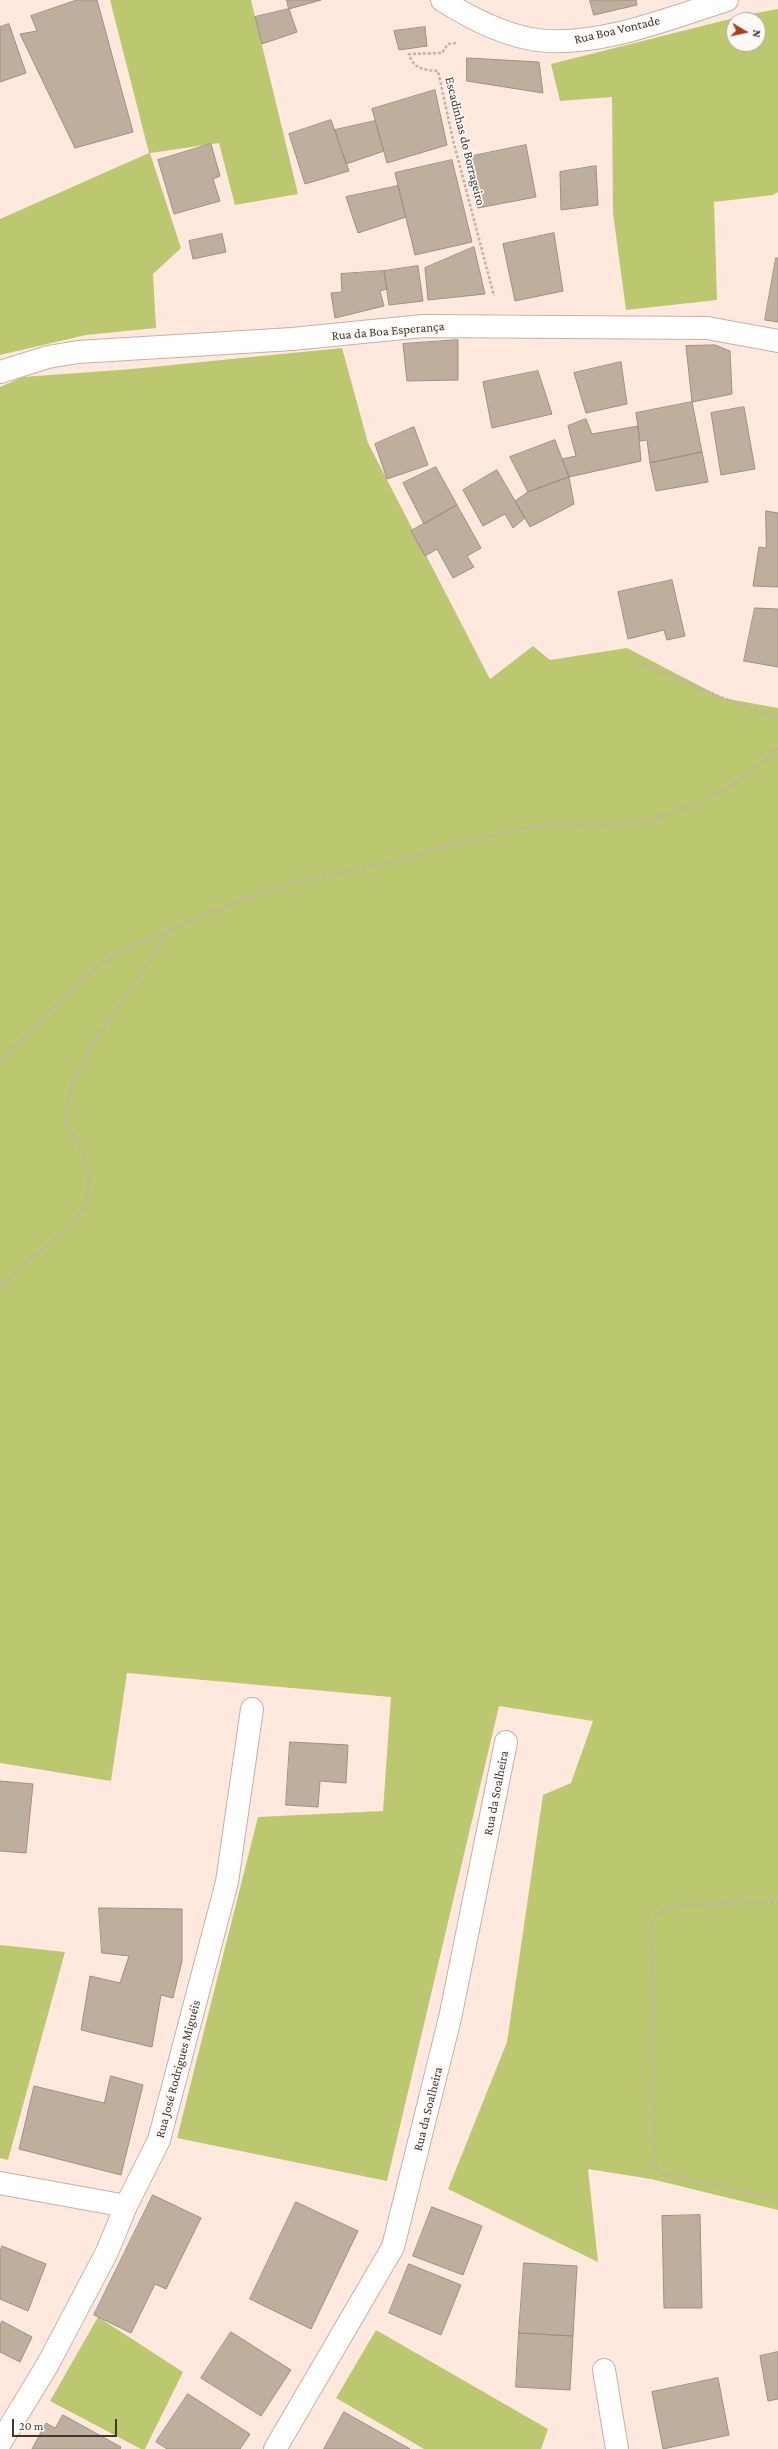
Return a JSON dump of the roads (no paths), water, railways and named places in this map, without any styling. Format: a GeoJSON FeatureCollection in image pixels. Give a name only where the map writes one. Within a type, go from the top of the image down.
{"type":"FeatureCollection","features":[{"type":"Feature","properties":{"kind":"street","name":"Rua Boa Vontade"},"geometry":{"type":"LineString","coordinates":[[442,0],[466,16],[499,30],[536,40],[568,42],[651,24],[727,0]]}},
{"type":"Feature","properties":{"kind":"street","name":"Rua da Boa Esperança"},"geometry":{"type":"LineString","coordinates":[[0,372],[48,358],[78,352],[292,339],[423,326],[708,328],[778,341]]}},
{"type":"Feature","properties":{"kind":"street","name":"Rua José Rodrigues Miguéis"},"geometry":{"type":"LineString","coordinates":[[0,2443],[48,2364],[107,2252],[126,2206],[159,2140],[227,1882],[252,1709]]}},
{"type":"Feature","properties":{"kind":"street","name":"Rua da Soalheira"},"geometry":{"type":"LineString","coordinates":[[275,2449],[393,2247],[450,2018],[506,1742]]}},
{"type":"Feature","properties":{"kind":"street"},"geometry":{"type":"LineString","coordinates":[[0,2183],[126,2206]]}},
{"type":"Feature","properties":{"kind":"street"},"geometry":{"type":"LineString","coordinates":[[604,2370],[617,2449]]}}]}
